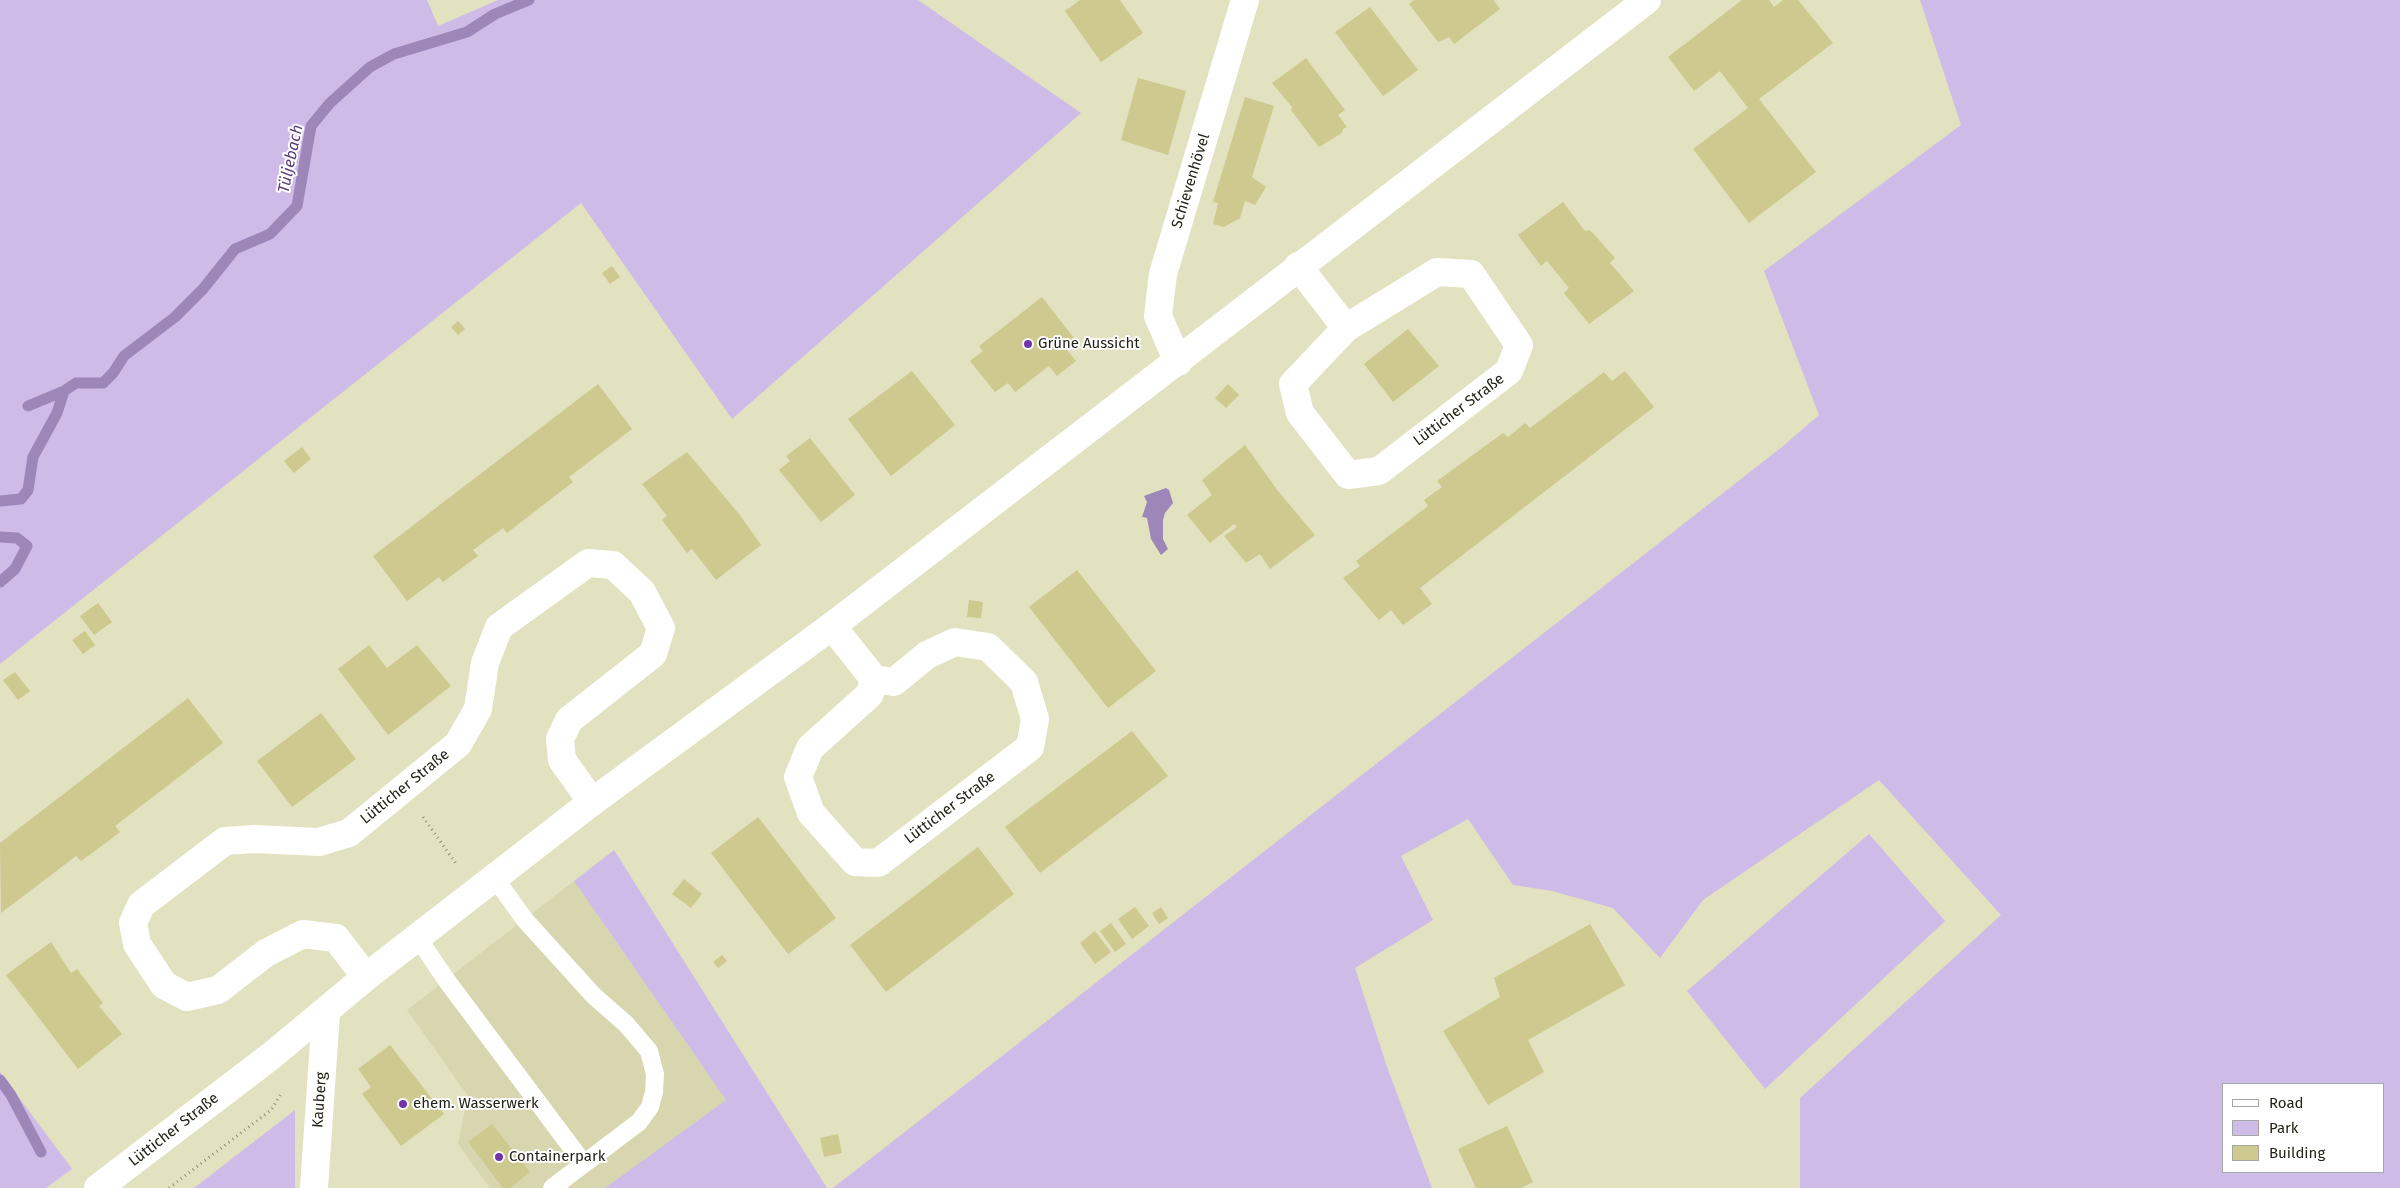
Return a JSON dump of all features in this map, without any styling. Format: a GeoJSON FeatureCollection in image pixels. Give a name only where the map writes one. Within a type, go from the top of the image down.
{"type":"FeatureCollection","features":[{"type":"Feature","properties":{"kind":"street","name":"Schievenhövel"},"geometry":{"type":"LineString","coordinates":[[1178,362],[1158,316],[1163,274],[1244,0]]}},
{"type":"Feature","properties":{"kind":"street","name":"Lütticher Straße"},"geometry":{"type":"LineString","coordinates":[[98,1188],[326,1012],[366,977],[592,802],[832,626],[1178,362],[1298,266],[1647,0]]}},
{"type":"Feature","properties":{"kind":"street"},"geometry":{"type":"LineString","coordinates":[[1298,266],[1346,328]]}},
{"type":"Feature","properties":{"kind":"street","name":"Lütticher Straße"},"geometry":{"type":"LineString","coordinates":[[1438,272],[1471,274],[1519,345],[1509,371],[1379,471],[1348,475],[1300,413],[1293,384],[1346,328],[1438,272]]}},
{"type":"Feature","properties":{"kind":"street","name":"Lütticher Straße"},"geometry":{"type":"LineString","coordinates":[[366,977],[336,938],[303,934],[266,953],[218,990],[187,997],[164,985],[137,944],[133,924],[141,905],[225,842],[254,839],[319,842],[349,833],[458,744],[478,709],[485,663],[499,627],[588,563],[613,565],[642,592],[661,628],[653,654],[569,720],[560,739],[562,760],[592,802]]}},
{"type":"Feature","properties":{"kind":"street"},"geometry":{"type":"LineString","coordinates":[[832,626],[874,679]]}},
{"type":"Feature","properties":{"kind":"street","name":"Lütticher Straße"},"geometry":{"type":"LineString","coordinates":[[955,642],[988,647],[1024,682],[1035,719],[1030,747],[878,863],[855,862],[811,813],[798,777],[810,748],[870,694],[874,679],[894,682],[927,655],[955,642]]}},
{"type":"Feature","properties":{"kind":"street","name":"Kauberg"},"geometry":{"type":"LineString","coordinates":[[314,1188],[326,1012]]}},
{"type":"Feature","properties":{"kind":"lane"},"geometry":{"type":"LineString","coordinates":[[485,885],[525,920],[594,996],[626,1024],[649,1051],[655,1074],[654,1092],[650,1107],[640,1122],[552,1188]]}},
{"type":"Feature","properties":{"kind":"lane"},"geometry":{"type":"LineString","coordinates":[[418,938],[447,981],[584,1164]]}},
{"type":"Feature","properties":{"kind":"path"},"geometry":{"type":"LineString","coordinates":[[403,789],[485,885]]}},
{"type":"Feature","properties":{"kind":"shaded area"},"geometry":{"type":"Polygon","coordinates":[[[1166,488],[1169,490],[1173,503],[1165,513],[1163,520],[1163,539],[1168,549],[1161,555],[1151,539],[1147,518],[1142,517],[1147,502],[1144,496],[1166,488]]]}},
{"type":"Feature","properties":{"kind":"shaded area"},"geometry":{"type":"Polygon","coordinates":[[[574,881],[726,1100],[605,1188],[490,1188],[458,1144],[468,1096],[407,1010],[574,881]]]}},
{"type":"Feature","properties":{"kind":"green space"},"geometry":{"type":"Polygon","coordinates":[[[0,0],[427,0],[438,26],[498,0],[918,0],[1081,113],[732,419],[581,203],[0,664],[0,0]]]}},
{"type":"Feature","properties":{"kind":"green space"},"geometry":{"type":"Polygon","coordinates":[[[1920,0],[2400,0],[2400,1188],[1800,1188],[1800,1098],[2001,915],[1879,780],[1703,900],[1660,958],[1613,908],[1552,891],[1513,885],[1468,819],[1401,856],[1433,920],[1355,968],[1387,1067],[1432,1188],[833,1188],[1782,447],[1819,415],[1764,271],[1961,125],[1920,0]]]}},
{"type":"Feature","properties":{"kind":"green space"},"geometry":{"type":"Polygon","coordinates":[[[1869,834],[1945,921],[1765,1089],[1687,991],[1869,834]]]}},
{"type":"Feature","properties":{"kind":"green space"},"geometry":{"type":"Polygon","coordinates":[[[614,850],[827,1188],[605,1188],[726,1100],[574,881],[614,850]]]}},
{"type":"Feature","properties":{"kind":"green space"},"geometry":{"type":"Polygon","coordinates":[[[0,1072],[72,1169],[46,1188],[0,1188],[0,1072]]]}},
{"type":"Feature","properties":{"kind":"green space"},"geometry":{"type":"Polygon","coordinates":[[[295,1110],[295,1188],[194,1188],[295,1110]]]}},
{"type":"Feature","properties":{"kind":"building"},"geometry":{"type":"Polygon","coordinates":[[[1080,0],[1120,0],[1143,33],[1101,62],[1065,11],[1080,0]]]}},
{"type":"Feature","properties":{"kind":"building"},"geometry":{"type":"Polygon","coordinates":[[[1414,0],[1495,0],[1500,9],[1454,44],[1449,37],[1438,42],[1409,4],[1414,0]]]}},
{"type":"Feature","properties":{"kind":"building"},"geometry":{"type":"Polygon","coordinates":[[[1742,0],[1769,0],[1774,7],[1783,0],[1798,0],[1833,43],[1759,99],[1816,172],[1749,223],[1693,149],[1748,108],[1720,71],[1694,91],[1668,57],[1742,0]]]}},
{"type":"Feature","properties":{"kind":"building"},"geometry":{"type":"Polygon","coordinates":[[[1370,7],[1418,70],[1383,96],[1335,32],[1370,7]]]}},
{"type":"Feature","properties":{"kind":"building"},"geometry":{"type":"Polygon","coordinates":[[[1306,58],[1345,110],[1338,115],[1347,127],[1343,129],[1342,133],[1319,147],[1291,110],[1292,107],[1272,83],[1306,58]]]}},
{"type":"Feature","properties":{"kind":"building"},"geometry":{"type":"Polygon","coordinates":[[[1138,78],[1186,91],[1168,155],[1121,140],[1138,78]]]}},
{"type":"Feature","properties":{"kind":"building"},"geometry":{"type":"Polygon","coordinates":[[[1245,97],[1274,106],[1252,177],[1266,187],[1255,205],[1245,201],[1240,218],[1224,227],[1213,224],[1218,203],[1213,202],[1245,97]]]}},
{"type":"Feature","properties":{"kind":"building"},"geometry":{"type":"Polygon","coordinates":[[[1563,202],[1585,231],[1590,230],[1615,258],[1610,263],[1634,291],[1589,324],[1564,293],[1569,288],[1547,261],[1541,266],[1518,235],[1563,202]]]}},
{"type":"Feature","properties":{"kind":"building"},"geometry":{"type":"Polygon","coordinates":[[[612,266],[620,277],[610,284],[602,273],[612,266]]]}},
{"type":"Feature","properties":{"kind":"building","name":"Grüne Aussicht"},"geometry":{"type":"Polygon","coordinates":[[[1042,297],[1077,342],[1067,350],[1076,361],[1057,376],[1049,366],[1015,392],[1008,383],[995,392],[970,361],[983,351],[979,346],[1042,297]]]}},
{"type":"Feature","properties":{"kind":"building"},"geometry":{"type":"Polygon","coordinates":[[[458,321],[465,329],[458,335],[451,327],[458,321]]]}},
{"type":"Feature","properties":{"kind":"building"},"geometry":{"type":"Polygon","coordinates":[[[1408,329],[1439,366],[1393,402],[1364,364],[1408,329]]]}},
{"type":"Feature","properties":{"kind":"building"},"geometry":{"type":"Polygon","coordinates":[[[912,371],[955,425],[891,476],[848,419],[912,371]]]}},
{"type":"Feature","properties":{"kind":"building"},"geometry":{"type":"Polygon","coordinates":[[[1625,371],[1654,407],[1420,588],[1432,604],[1403,625],[1391,610],[1379,620],[1343,578],[1360,566],[1356,561],[1428,506],[1424,500],[1442,487],[1437,481],[1503,433],[1508,437],[1525,423],[1530,428],[1604,372],[1612,381],[1625,371]]]}},
{"type":"Feature","properties":{"kind":"building"},"geometry":{"type":"Polygon","coordinates":[[[598,384],[632,429],[569,477],[573,482],[507,533],[503,528],[473,550],[478,556],[443,582],[439,577],[407,601],[373,556],[598,384]]]}},
{"type":"Feature","properties":{"kind":"building"},"geometry":{"type":"Polygon","coordinates":[[[1228,384],[1239,395],[1226,408],[1215,398],[1228,384]]]}},
{"type":"Feature","properties":{"kind":"building"},"geometry":{"type":"Polygon","coordinates":[[[810,438],[855,495],[821,522],[779,470],[790,461],[786,456],[810,438]]]}},
{"type":"Feature","properties":{"kind":"building"},"geometry":{"type":"Polygon","coordinates":[[[1245,445],[1278,491],[1315,535],[1270,569],[1260,554],[1246,563],[1224,536],[1237,527],[1234,524],[1210,543],[1187,515],[1212,495],[1202,480],[1245,445]]]}},
{"type":"Feature","properties":{"kind":"building"},"geometry":{"type":"Polygon","coordinates":[[[302,447],[311,459],[294,473],[284,461],[302,447]]]}},
{"type":"Feature","properties":{"kind":"building"},"geometry":{"type":"Polygon","coordinates":[[[687,452],[739,514],[761,545],[716,580],[692,549],[687,553],[662,520],[667,516],[642,484],[687,452]]]}},
{"type":"Feature","properties":{"kind":"building"},"geometry":{"type":"Polygon","coordinates":[[[1077,570],[1156,671],[1108,708],[1029,607],[1077,570]]]}},
{"type":"Feature","properties":{"kind":"building"},"geometry":{"type":"Polygon","coordinates":[[[969,600],[983,602],[981,618],[967,617],[969,600]]]}},
{"type":"Feature","properties":{"kind":"building"},"geometry":{"type":"Polygon","coordinates":[[[98,603],[112,622],[94,635],[80,616],[98,603]]]}},
{"type":"Feature","properties":{"kind":"building"},"geometry":{"type":"Polygon","coordinates":[[[85,631],[95,645],[83,654],[72,640],[85,631]]]}},
{"type":"Feature","properties":{"kind":"building"},"geometry":{"type":"Polygon","coordinates":[[[369,645],[387,668],[417,645],[451,686],[388,735],[338,669],[369,645]]]}},
{"type":"Feature","properties":{"kind":"building"},"geometry":{"type":"Polygon","coordinates":[[[15,672],[30,691],[18,700],[3,680],[15,672]]]}},
{"type":"Feature","properties":{"kind":"building"},"geometry":{"type":"Polygon","coordinates":[[[188,698],[223,743],[115,826],[120,832],[81,861],[76,856],[1,913],[0,843],[188,698]]]}},
{"type":"Feature","properties":{"kind":"building"},"geometry":{"type":"Polygon","coordinates":[[[321,713],[356,759],[292,807],[257,761],[321,713]]]}},
{"type":"Feature","properties":{"kind":"building"},"geometry":{"type":"Polygon","coordinates":[[[1132,731],[1168,776],[1040,873],[1005,827],[1132,731]]]}},
{"type":"Feature","properties":{"kind":"building"},"geometry":{"type":"Polygon","coordinates":[[[758,817],[836,918],[788,954],[711,853],[758,817]]]}},
{"type":"Feature","properties":{"kind":"building"},"geometry":{"type":"Polygon","coordinates":[[[978,847],[1014,894],[886,992],[850,945],[978,847]]]}},
{"type":"Feature","properties":{"kind":"building"},"geometry":{"type":"Polygon","coordinates":[[[684,879],[702,894],[691,908],[672,894],[684,879]]]}},
{"type":"Feature","properties":{"kind":"building"},"geometry":{"type":"Polygon","coordinates":[[[1135,907],[1149,926],[1132,939],[1118,919],[1135,907]]]}},
{"type":"Feature","properties":{"kind":"building"},"geometry":{"type":"Polygon","coordinates":[[[1161,907],[1168,918],[1159,924],[1152,913],[1161,907]]]}},
{"type":"Feature","properties":{"kind":"building"},"geometry":{"type":"Polygon","coordinates":[[[1111,923],[1126,944],[1115,952],[1100,931],[1111,923]]]}},
{"type":"Feature","properties":{"kind":"building"},"geometry":{"type":"Polygon","coordinates":[[[1590,924],[1625,985],[1528,1040],[1544,1072],[1488,1105],[1443,1031],[1500,997],[1494,978],[1590,924]]]}},
{"type":"Feature","properties":{"kind":"building"},"geometry":{"type":"Polygon","coordinates":[[[1095,931],[1111,952],[1095,964],[1080,943],[1095,931]]]}},
{"type":"Feature","properties":{"kind":"building"},"geometry":{"type":"Polygon","coordinates":[[[51,942],[71,973],[77,969],[103,1003],[99,1006],[122,1034],[78,1069],[6,975],[51,942]]]}},
{"type":"Feature","properties":{"kind":"building"},"geometry":{"type":"Polygon","coordinates":[[[722,955],[727,961],[718,968],[713,962],[722,955]]]}},
{"type":"Feature","properties":{"kind":"building","name":"ehem. Wasserwerk"},"geometry":{"type":"Polygon","coordinates":[[[390,1045],[444,1114],[401,1146],[362,1094],[371,1087],[358,1069],[390,1045]]]}},
{"type":"Feature","properties":{"kind":"building","name":"Containerpark"},"geometry":{"type":"Polygon","coordinates":[[[492,1124],[530,1172],[510,1188],[503,1188],[468,1142],[492,1124]]]}},
{"type":"Feature","properties":{"kind":"building"},"geometry":{"type":"Polygon","coordinates":[[[1507,1126],[1533,1182],[1521,1188],[1476,1188],[1458,1149],[1507,1126]]]}},
{"type":"Feature","properties":{"kind":"building"},"geometry":{"type":"Polygon","coordinates":[[[838,1134],[842,1153],[824,1157],[820,1138],[838,1134]]]}},
{"type":"Feature","properties":{"kind":"waterway","name":"Tüljebach"},"geometry":{"type":"LineString","coordinates":[[0,501],[21,499],[28,490],[33,457],[57,413],[64,391],[76,383],[103,383],[113,373],[124,356],[175,317],[203,289],[235,249],[270,234],[297,206],[311,126],[330,103],[370,67],[394,54],[467,32],[495,14],[529,0]]}},
{"type":"Feature","properties":{"kind":"waterway","name":"Tüljebach"},"geometry":{"type":"LineString","coordinates":[[28,406],[64,391]]}},
{"type":"Feature","properties":{"kind":"waterway","name":"Tüljebach"},"geometry":{"type":"LineString","coordinates":[[0,537],[17,538],[27,546],[15,569],[0,582]]}},
{"type":"Feature","properties":{"kind":"waterway"},"geometry":{"type":"LineString","coordinates":[[0,1080],[11,1095],[41,1152]]}},
{"type":"Feature","properties":{"kind":"place","name":"Grüne Aussicht"},"geometry":{"type":"Point","coordinates":[1028,344]}},
{"type":"Feature","properties":{"kind":"place","name":"ehem. Wasserwerk"},"geometry":{"type":"Point","coordinates":[403,1104]}},
{"type":"Feature","properties":{"kind":"place","name":"Containerpark"},"geometry":{"type":"Point","coordinates":[499,1157]}}]}
